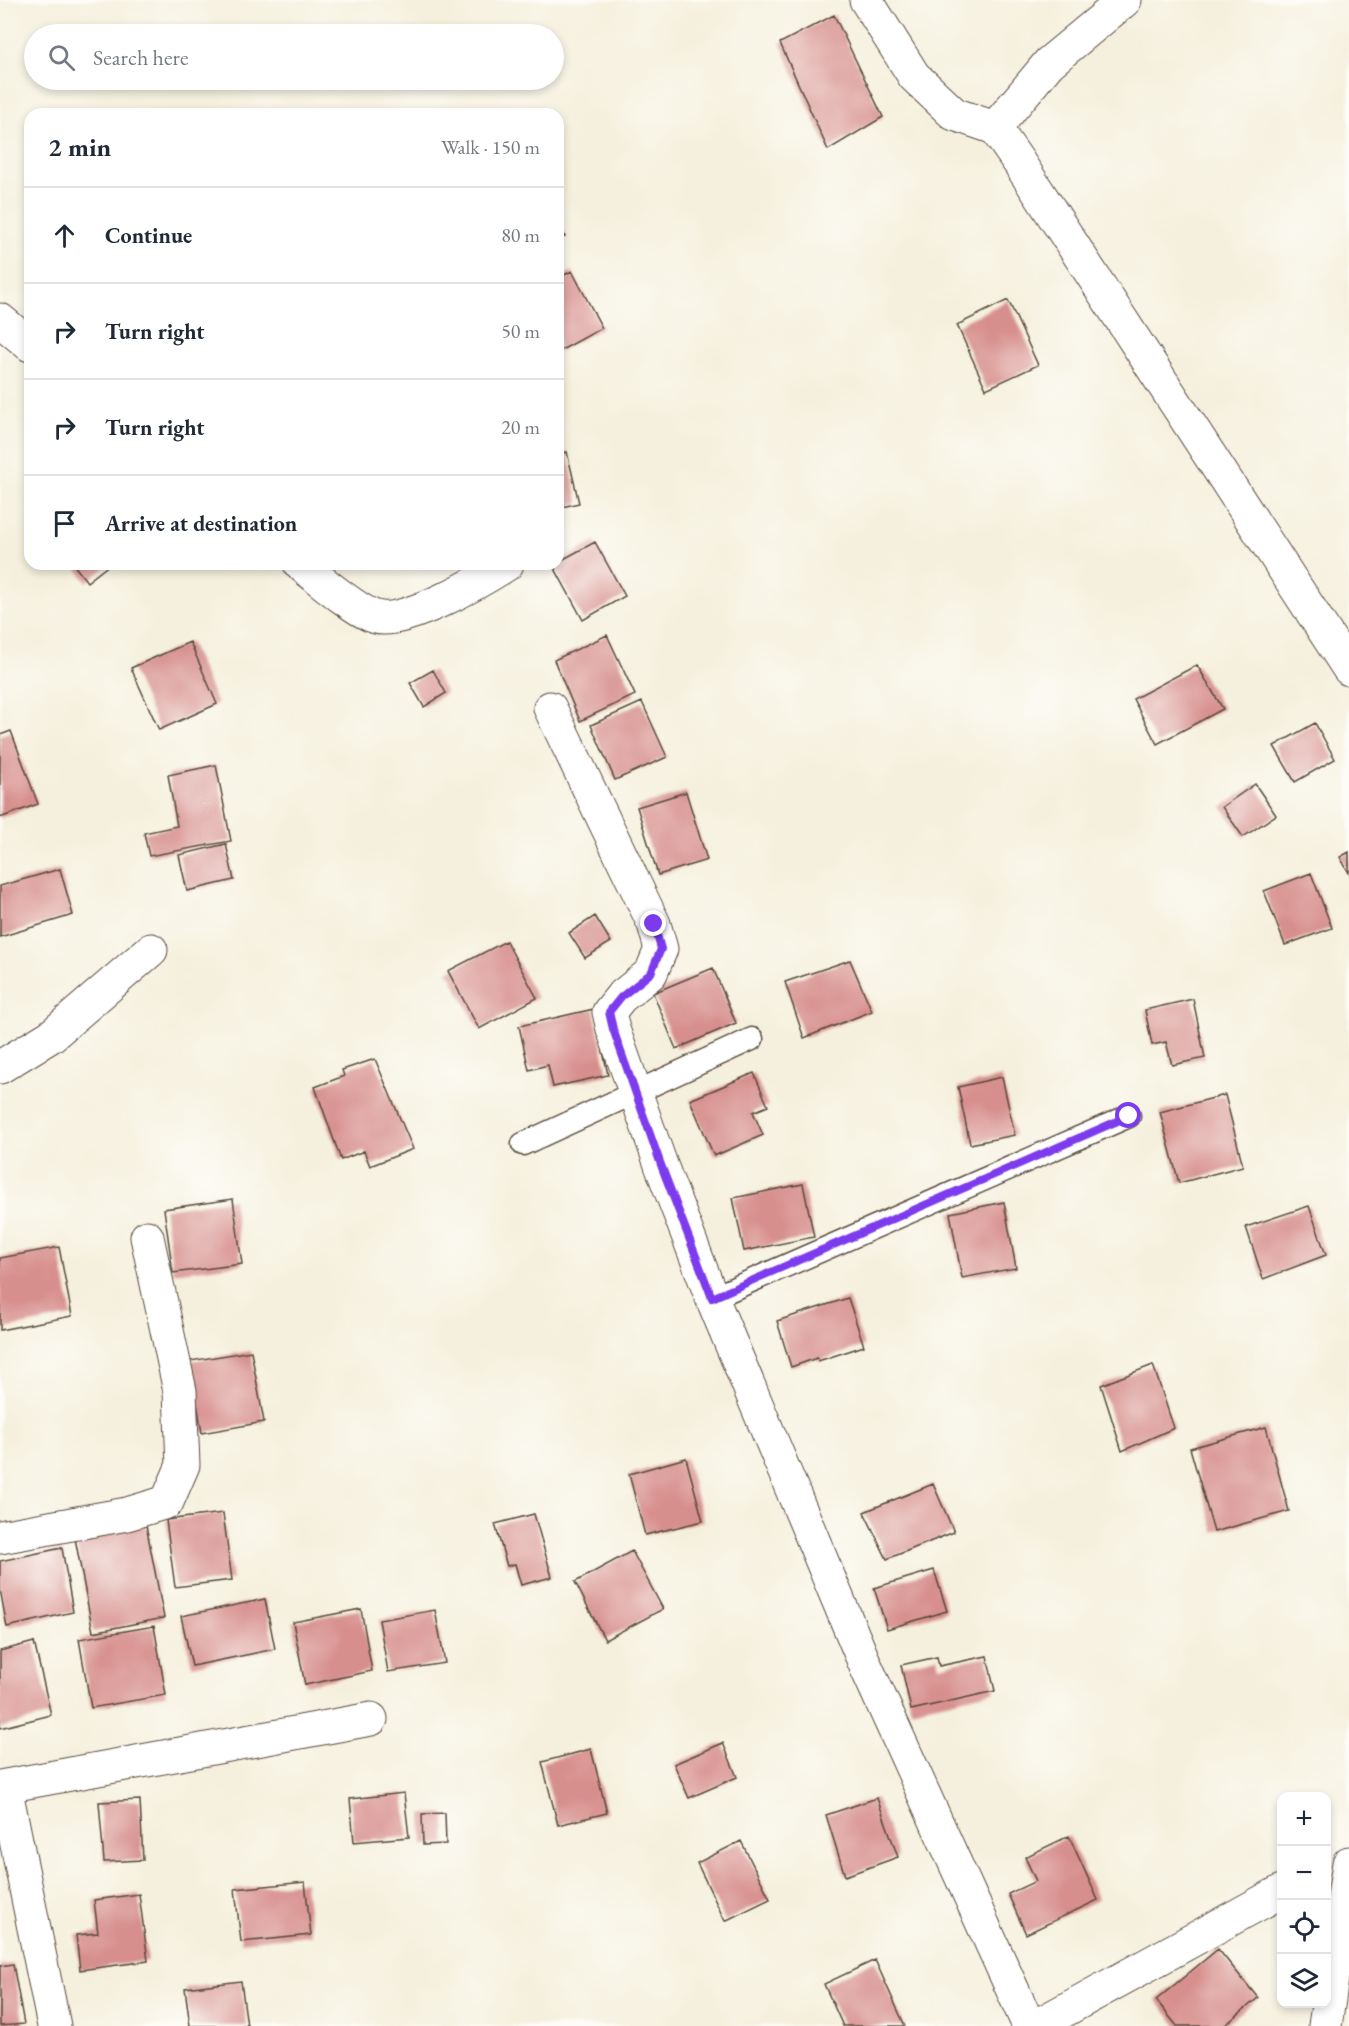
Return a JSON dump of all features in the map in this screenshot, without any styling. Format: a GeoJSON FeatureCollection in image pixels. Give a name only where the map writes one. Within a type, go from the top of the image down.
{"type":"FeatureCollection","features":[{"type":"Feature","properties":{"kind":"street"},"geometry":{"type":"LineString","coordinates":[[866,0],[914,76],[954,114],[994,128],[1018,161],[1349,669]]}},
{"type":"Feature","properties":{"kind":"street"},"geometry":{"type":"LineString","coordinates":[[994,128],[1049,63],[1125,0]]}},
{"type":"Feature","properties":{"kind":"street"},"geometry":{"type":"LineString","coordinates":[[0,320],[24,340]]}},
{"type":"Feature","properties":{"kind":"street"},"geometry":{"type":"LineString","coordinates":[[308,570],[376,618],[400,616],[411,612],[465,590],[497,570]]}},
{"type":"Feature","properties":{"kind":"street"},"geometry":{"type":"LineString","coordinates":[[550,708],[654,924],[661,949],[651,973],[621,997],[609,1012],[635,1092],[712,1298],[867,1669],[1029,2026]]}},
{"type":"Feature","properties":{"kind":"street"},"geometry":{"type":"LineString","coordinates":[[0,1067],[51,1036],[151,950]]}},
{"type":"Feature","properties":{"kind":"street"},"geometry":{"type":"LineString","coordinates":[[0,1537],[128,1514],[167,1502],[183,1465],[180,1391],[147,1237]]}},
{"type":"Feature","properties":{"kind":"street"},"geometry":{"type":"LineString","coordinates":[[54,2026],[2,1786],[371,1719]]}},
{"type":"Feature","properties":{"kind":"street"},"geometry":{"type":"LineString","coordinates":[[1331,1862],[1349,1853]]}},
{"type":"Feature","properties":{"kind":"street"},"geometry":{"type":"LineString","coordinates":[[1325,2026],[1349,1863]]}},
{"type":"Feature","properties":{"kind":"street"},"geometry":{"type":"LineString","coordinates":[[1036,2026],[1277,1893]]}},
{"type":"Feature","properties":{"kind":"lane"},"geometry":{"type":"LineString","coordinates":[[524,1144],[752,1039]]}},
{"type":"Feature","properties":{"kind":"lane"},"geometry":{"type":"LineString","coordinates":[[712,1298],[1129,1116]]}},
{"type":"Feature","properties":{"kind":"building"},"geometry":{"type":"Polygon","coordinates":[[[834,15],[883,117],[828,150],[780,43],[834,15]]]}},
{"type":"Feature","properties":{"kind":"building"},"geometry":{"type":"Polygon","coordinates":[[[572,271],[602,328],[564,349],[564,275],[572,271]]]}},
{"type":"Feature","properties":{"kind":"building"},"geometry":{"type":"Polygon","coordinates":[[[1008,300],[1038,365],[986,389],[957,325],[1008,300]]]}},
{"type":"Feature","properties":{"kind":"building"},"geometry":{"type":"Polygon","coordinates":[[[567,452],[579,503],[564,507],[564,453],[567,452]]]}},
{"type":"Feature","properties":{"kind":"building"},"geometry":{"type":"Polygon","coordinates":[[[595,542],[625,596],[583,620],[556,570],[564,570],[564,559],[595,542]]]}},
{"type":"Feature","properties":{"kind":"building"},"geometry":{"type":"Polygon","coordinates":[[[78,570],[102,570],[87,582],[78,570]]]}},
{"type":"Feature","properties":{"kind":"building"},"geometry":{"type":"Polygon","coordinates":[[[607,635],[635,695],[580,721],[554,660],[607,635]]]}},
{"type":"Feature","properties":{"kind":"building"},"geometry":{"type":"Polygon","coordinates":[[[190,642],[217,704],[159,730],[131,668],[190,642]]]}},
{"type":"Feature","properties":{"kind":"building"},"geometry":{"type":"Polygon","coordinates":[[[1197,665],[1223,709],[1157,744],[1133,699],[1197,665]]]}},
{"type":"Feature","properties":{"kind":"building"},"geometry":{"type":"Polygon","coordinates":[[[433,670],[446,693],[424,707],[410,683],[433,670]]]}},
{"type":"Feature","properties":{"kind":"building"},"geometry":{"type":"Polygon","coordinates":[[[642,702],[667,757],[615,780],[591,725],[642,702]]]}},
{"type":"Feature","properties":{"kind":"building"},"geometry":{"type":"Polygon","coordinates":[[[1315,723],[1335,759],[1295,782],[1274,746],[1315,723]]]}},
{"type":"Feature","properties":{"kind":"building"},"geometry":{"type":"Polygon","coordinates":[[[11,731],[38,804],[0,818],[0,735],[11,731]]]}},
{"type":"Feature","properties":{"kind":"building"},"geometry":{"type":"Polygon","coordinates":[[[216,765],[231,841],[149,856],[144,833],[177,826],[168,775],[216,765]]]}},
{"type":"Feature","properties":{"kind":"building"},"geometry":{"type":"Polygon","coordinates":[[[1255,784],[1276,815],[1243,837],[1222,807],[1255,784]]]}},
{"type":"Feature","properties":{"kind":"building"},"geometry":{"type":"Polygon","coordinates":[[[686,792],[707,860],[658,875],[637,807],[686,792]]]}},
{"type":"Feature","properties":{"kind":"building"},"geometry":{"type":"Polygon","coordinates":[[[226,844],[234,880],[187,891],[179,855],[226,844]]]}},
{"type":"Feature","properties":{"kind":"building"},"geometry":{"type":"Polygon","coordinates":[[[1349,852],[1349,873],[1340,857],[1349,852]]]}},
{"type":"Feature","properties":{"kind":"building"},"geometry":{"type":"Polygon","coordinates":[[[60,869],[73,915],[0,937],[0,886],[60,869]]]}},
{"type":"Feature","properties":{"kind":"building"},"geometry":{"type":"Polygon","coordinates":[[[1311,873],[1332,928],[1285,945],[1264,891],[1311,873]]]}},
{"type":"Feature","properties":{"kind":"building"},"geometry":{"type":"Polygon","coordinates":[[[595,916],[611,942],[585,958],[569,933],[595,916]]]}},
{"type":"Feature","properties":{"kind":"building"},"geometry":{"type":"Polygon","coordinates":[[[506,941],[537,998],[479,1029],[448,971],[506,941]]]}},
{"type":"Feature","properties":{"kind":"building"},"geometry":{"type":"Polygon","coordinates":[[[850,960],[872,1011],[804,1038],[785,982],[850,960]]]}},
{"type":"Feature","properties":{"kind":"building"},"geometry":{"type":"Polygon","coordinates":[[[713,968],[736,1023],[676,1049],[653,993],[713,968]]]}},
{"type":"Feature","properties":{"kind":"building"},"geometry":{"type":"Polygon","coordinates":[[[1193,999],[1205,1058],[1172,1065],[1166,1042],[1152,1045],[1145,1010],[1193,999]]]}},
{"type":"Feature","properties":{"kind":"building"},"geometry":{"type":"Polygon","coordinates":[[[594,1009],[608,1075],[553,1087],[548,1065],[529,1070],[519,1026],[594,1009]]]}},
{"type":"Feature","properties":{"kind":"building"},"geometry":{"type":"Polygon","coordinates":[[[375,1059],[413,1149],[370,1166],[364,1151],[341,1160],[315,1087],[344,1076],[342,1070],[375,1059]]]}},
{"type":"Feature","properties":{"kind":"building"},"geometry":{"type":"Polygon","coordinates":[[[754,1073],[768,1106],[753,1112],[763,1135],[714,1156],[690,1100],[754,1073]]]}},
{"type":"Feature","properties":{"kind":"building"},"geometry":{"type":"Polygon","coordinates":[[[1002,1077],[1015,1135],[970,1144],[958,1087],[1002,1077]]]}},
{"type":"Feature","properties":{"kind":"building"},"geometry":{"type":"Polygon","coordinates":[[[1225,1095],[1243,1166],[1179,1183],[1160,1112],[1225,1095]]]}},
{"type":"Feature","properties":{"kind":"building"},"geometry":{"type":"Polygon","coordinates":[[[803,1184],[814,1237],[744,1251],[733,1198],[803,1184]]]}},
{"type":"Feature","properties":{"kind":"building"},"geometry":{"type":"Polygon","coordinates":[[[233,1199],[242,1264],[173,1273],[164,1209],[233,1199]]]}},
{"type":"Feature","properties":{"kind":"building"},"geometry":{"type":"Polygon","coordinates":[[[1004,1202],[1016,1268],[962,1278],[950,1213],[1004,1202]]]}},
{"type":"Feature","properties":{"kind":"building"},"geometry":{"type":"Polygon","coordinates":[[[1309,1206],[1326,1255],[1263,1279],[1246,1227],[1309,1206]]]}},
{"type":"Feature","properties":{"kind":"building"},"geometry":{"type":"Polygon","coordinates":[[[59,1247],[72,1316],[0,1330],[0,1258],[59,1247]]]}},
{"type":"Feature","properties":{"kind":"building"},"geometry":{"type":"Polygon","coordinates":[[[848,1298],[864,1346],[791,1367],[777,1321],[848,1298]]]}},
{"type":"Feature","properties":{"kind":"building"},"geometry":{"type":"Polygon","coordinates":[[[251,1351],[264,1422],[202,1433],[190,1361],[251,1351]]]}},
{"type":"Feature","properties":{"kind":"building"},"geometry":{"type":"Polygon","coordinates":[[[1153,1365],[1174,1428],[1122,1451],[1101,1385],[1153,1365]]]}},
{"type":"Feature","properties":{"kind":"building"},"geometry":{"type":"Polygon","coordinates":[[[1266,1427],[1289,1511],[1214,1532],[1190,1448],[1266,1427]]]}},
{"type":"Feature","properties":{"kind":"building"},"geometry":{"type":"Polygon","coordinates":[[[686,1458],[703,1521],[645,1535],[629,1474],[686,1458]]]}},
{"type":"Feature","properties":{"kind":"building"},"geometry":{"type":"Polygon","coordinates":[[[933,1484],[954,1532],[887,1559],[864,1512],[933,1484]]]}},
{"type":"Feature","properties":{"kind":"building"},"geometry":{"type":"Polygon","coordinates":[[[223,1513],[232,1580],[175,1587],[166,1520],[223,1513]]]}},
{"type":"Feature","properties":{"kind":"building"},"geometry":{"type":"Polygon","coordinates":[[[534,1514],[552,1577],[521,1585],[515,1564],[507,1566],[495,1524],[534,1514]]]}},
{"type":"Feature","properties":{"kind":"building"},"geometry":{"type":"Polygon","coordinates":[[[145,1520],[164,1618],[93,1632],[74,1533],[145,1520]]]}},
{"type":"Feature","properties":{"kind":"building"},"geometry":{"type":"Polygon","coordinates":[[[62,1548],[73,1612],[7,1627],[0,1589],[0,1561],[62,1548]]]}},
{"type":"Feature","properties":{"kind":"building"},"geometry":{"type":"Polygon","coordinates":[[[632,1551],[663,1609],[605,1640],[575,1582],[632,1551]]]}},
{"type":"Feature","properties":{"kind":"building"},"geometry":{"type":"Polygon","coordinates":[[[934,1570],[947,1611],[887,1629],[874,1588],[934,1570]]]}},
{"type":"Feature","properties":{"kind":"building"},"geometry":{"type":"Polygon","coordinates":[[[265,1599],[275,1649],[192,1666],[181,1616],[265,1599]]]}},
{"type":"Feature","properties":{"kind":"building"},"geometry":{"type":"Polygon","coordinates":[[[361,1609],[372,1671],[305,1685],[293,1622],[361,1609]]]}},
{"type":"Feature","properties":{"kind":"building"},"geometry":{"type":"Polygon","coordinates":[[[435,1610],[445,1663],[388,1672],[379,1620],[435,1610]]]}},
{"type":"Feature","properties":{"kind":"building"},"geometry":{"type":"Polygon","coordinates":[[[154,1626],[166,1695],[91,1708],[79,1639],[154,1626]]]}},
{"type":"Feature","properties":{"kind":"building"},"geometry":{"type":"Polygon","coordinates":[[[34,1642],[51,1715],[0,1728],[0,1651],[34,1642]]]}},
{"type":"Feature","properties":{"kind":"building"},"geometry":{"type":"Polygon","coordinates":[[[987,1656],[995,1691],[911,1710],[901,1665],[937,1657],[939,1666],[987,1656]]]}},
{"type":"Feature","properties":{"kind":"building"},"geometry":{"type":"Polygon","coordinates":[[[723,1743],[737,1777],[689,1798],[674,1764],[723,1743]]]}},
{"type":"Feature","properties":{"kind":"building"},"geometry":{"type":"Polygon","coordinates":[[[591,1749],[607,1813],[558,1825],[542,1762],[591,1749]]]}},
{"type":"Feature","properties":{"kind":"building"},"geometry":{"type":"Polygon","coordinates":[[[404,1793],[409,1837],[354,1842],[350,1799],[404,1793]]]}},
{"type":"Feature","properties":{"kind":"building"},"geometry":{"type":"Polygon","coordinates":[[[877,1798],[898,1857],[845,1876],[826,1815],[877,1798]]]}},
{"type":"Feature","properties":{"kind":"building"},"geometry":{"type":"Polygon","coordinates":[[[140,1800],[143,1860],[104,1862],[99,1802],[140,1800]]]}},
{"type":"Feature","properties":{"kind":"building"},"geometry":{"type":"Polygon","coordinates":[[[445,1813],[446,1844],[423,1845],[422,1814],[445,1813]]]}},
{"type":"Feature","properties":{"kind":"building"},"geometry":{"type":"Polygon","coordinates":[[[1069,1836],[1098,1900],[1026,1934],[1008,1894],[1036,1881],[1025,1857],[1069,1836]]]}},
{"type":"Feature","properties":{"kind":"building"},"geometry":{"type":"Polygon","coordinates":[[[741,1841],[770,1899],[725,1921],[697,1863],[741,1841]]]}},
{"type":"Feature","properties":{"kind":"building"},"geometry":{"type":"Polygon","coordinates":[[[305,1882],[311,1935],[241,1942],[235,1889],[305,1882]]]}},
{"type":"Feature","properties":{"kind":"building"},"geometry":{"type":"Polygon","coordinates":[[[139,1894],[148,1961],[80,1970],[76,1935],[98,1933],[94,1900],[139,1894]]]}},
{"type":"Feature","properties":{"kind":"building"},"geometry":{"type":"Polygon","coordinates":[[[1218,1949],[1258,1998],[1224,2026],[1177,2026],[1156,2000],[1218,1949]]]}},
{"type":"Feature","properties":{"kind":"building"},"geometry":{"type":"Polygon","coordinates":[[[875,1960],[905,2026],[843,2026],[824,1984],[875,1960]]]}},
{"type":"Feature","properties":{"kind":"building"},"geometry":{"type":"Polygon","coordinates":[[[13,1964],[24,2024],[0,2026],[0,1966],[13,1964]]]}},
{"type":"Feature","properties":{"kind":"building"},"geometry":{"type":"Polygon","coordinates":[[[241,1981],[247,2026],[190,2026],[185,1988],[241,1981]]]}},
{"type":"Feature","properties":{"kind":"route"},"geometry":{"type":"LineString","coordinates":[[654,924],[661,949],[651,973],[621,997],[609,1012],[661,1165],[712,1298],[1129,1116]]}}]}
